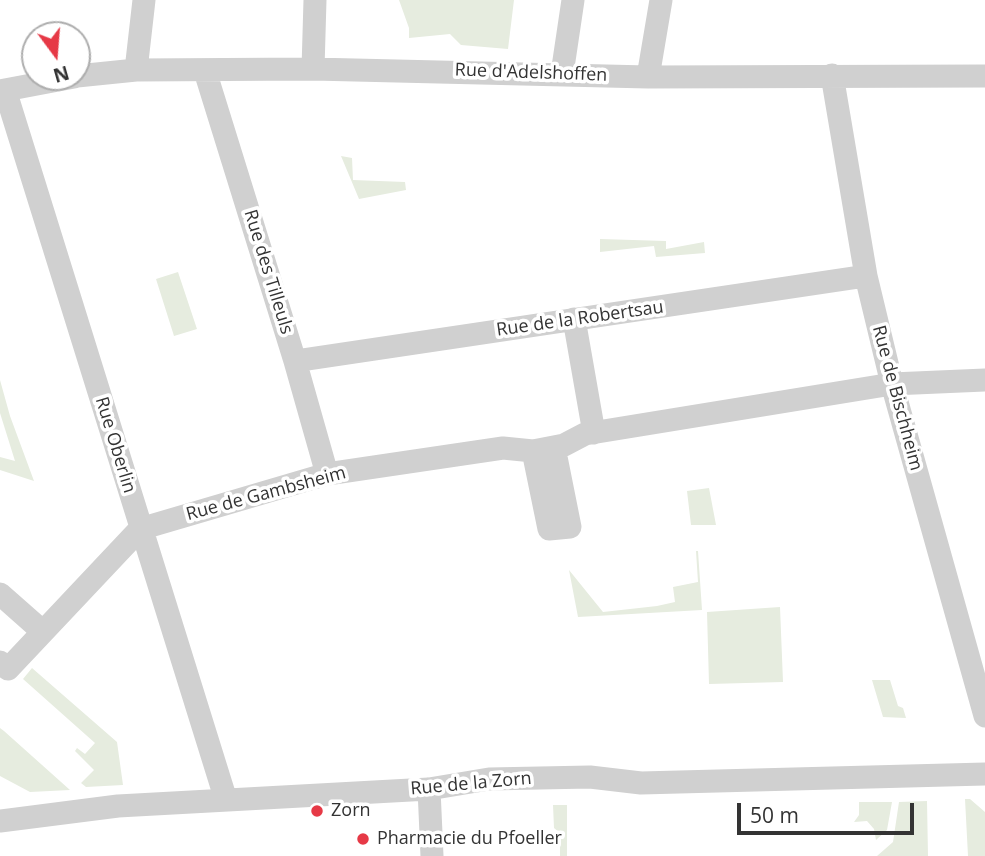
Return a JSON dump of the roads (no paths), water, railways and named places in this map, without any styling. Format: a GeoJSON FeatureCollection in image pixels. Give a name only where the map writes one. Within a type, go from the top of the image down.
{"type":"FeatureCollection","features":[{"type":"Feature","properties":{"kind":"street"},"geometry":{"type":"LineString","coordinates":[[136,70],[144,0]]}},
{"type":"Feature","properties":{"kind":"street"},"geometry":{"type":"LineString","coordinates":[[313,69],[315,0]]}},
{"type":"Feature","properties":{"kind":"street"},"geometry":{"type":"LineString","coordinates":[[562,74],[573,0]]}},
{"type":"Feature","properties":{"kind":"street"},"geometry":{"type":"LineString","coordinates":[[648,77],[662,0]]}},
{"type":"Feature","properties":{"kind":"street","name":"Rue d'Adelshoffen"},"geometry":{"type":"LineString","coordinates":[[91,75],[136,70],[313,69],[648,77],[985,76]]}},
{"type":"Feature","properties":{"kind":"street","name":"Rue des Tilleuls"},"geometry":{"type":"LineString","coordinates":[[205,71],[295,361],[327,474]]}},
{"type":"Feature","properties":{"kind":"street","name":"Rue de Bischheim"},"geometry":{"type":"LineString","coordinates":[[832,75],[866,276],[892,384],[985,716]]}},
{"type":"Feature","properties":{"kind":"street","name":"Rue d'Adelshoffen"},"geometry":{"type":"LineString","coordinates":[[3,90],[21,87]]}},
{"type":"Feature","properties":{"kind":"street","name":"Rue Oberlin"},"geometry":{"type":"LineString","coordinates":[[3,90],[226,800]]}},
{"type":"Feature","properties":{"kind":"street","name":"Rue de la Robertsau"},"geometry":{"type":"LineString","coordinates":[[295,361],[866,276]]}},
{"type":"Feature","properties":{"kind":"street"},"geometry":{"type":"LineString","coordinates":[[574,320],[594,433]]}},
{"type":"Feature","properties":{"kind":"street","name":"Rue de Gambsheim"},"geometry":{"type":"LineString","coordinates":[[0,662],[8,669],[141,529],[327,474],[503,448],[543,449],[594,433],[892,384],[985,380]]}},
{"type":"Feature","properties":{"kind":"street"},"geometry":{"type":"LineString","coordinates":[[0,594],[43,631]]}},
{"type":"Feature","properties":{"kind":"street","name":"Rue de la Zorn"},"geometry":{"type":"LineString","coordinates":[[0,821],[118,807],[429,789],[489,779],[590,776],[641,783],[985,774]]}},
{"type":"Feature","properties":{"kind":"street"},"geometry":{"type":"LineString","coordinates":[[429,789],[432,856]]}},
{"type":"Feature","properties":{"kind":"place","name":"Zorn"},"geometry":{"type":"Point","coordinates":[317,811]}},
{"type":"Feature","properties":{"kind":"place","name":"Pharmacie du Pfoeller"},"geometry":{"type":"Point","coordinates":[363,839]}}]}
